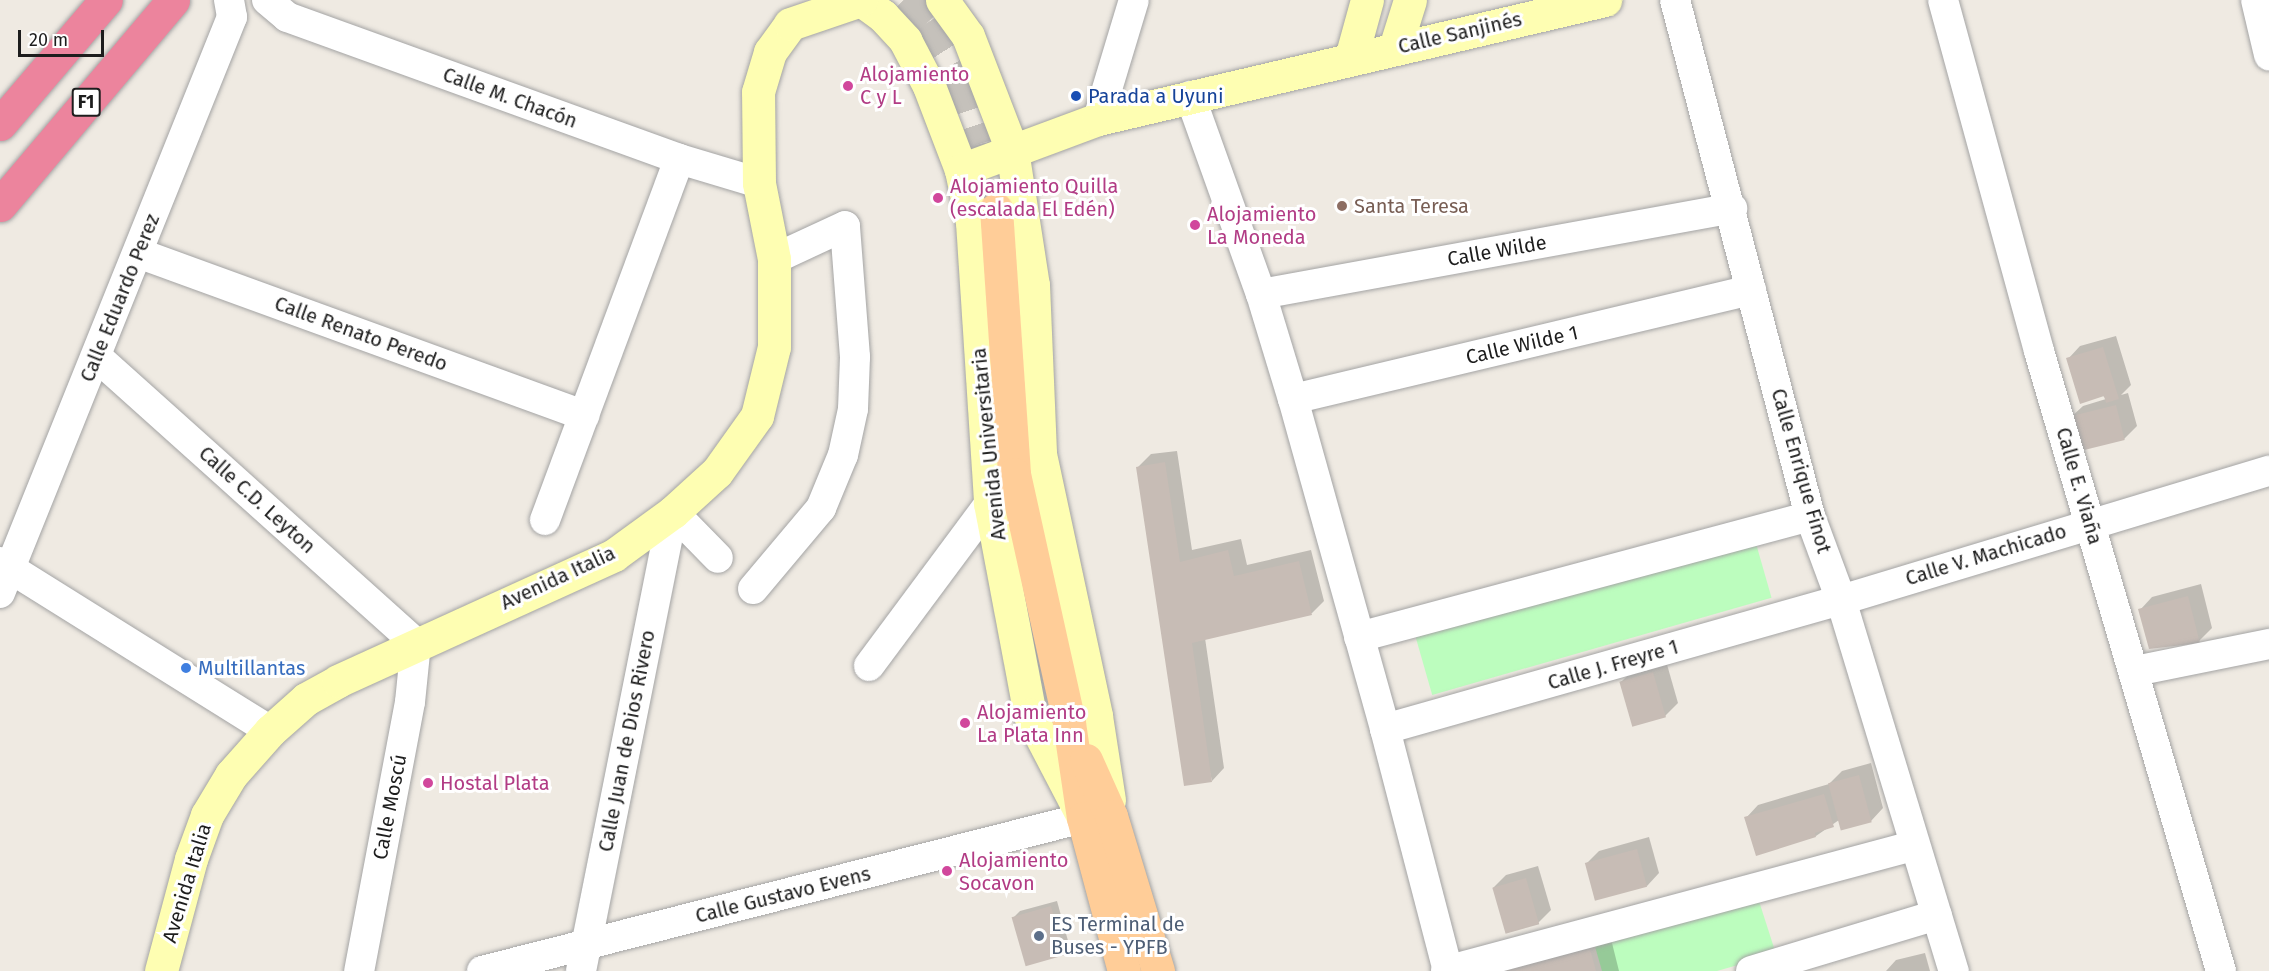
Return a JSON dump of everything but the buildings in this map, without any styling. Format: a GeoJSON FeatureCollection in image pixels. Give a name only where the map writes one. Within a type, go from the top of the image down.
{"type":"FeatureCollection","features":[{"type":"Feature","properties":{"kind":"highway"},"geometry":{"type":"LineString","coordinates":[[0,124],[106,0]]}},
{"type":"Feature","properties":{"kind":"highway","name":"F1"},"geometry":{"type":"LineString","coordinates":[[0,204],[173,0]]}},
{"type":"Feature","properties":{"kind":"main road","name":"Avenida Universitaria"},"geometry":{"type":"LineString","coordinates":[[861,0],[884,16],[904,40],[928,86],[962,170],[972,222],[990,502],[1030,715],[1097,817],[1158,971]]}},
{"type":"Feature","properties":{"kind":"main road","name":"Avenida Italia"},"geometry":{"type":"LineString","coordinates":[[161,971],[191,859],[207,816],[231,775],[270,731],[306,699],[416,643],[614,555],[673,512],[717,472],[757,416],[774,347],[774,259],[759,183],[758,92],[770,52],[794,12],[861,0]]}},
{"type":"Feature","properties":{"kind":"main road","name":"Avenida Universitaria"},"geometry":{"type":"LineString","coordinates":[[942,0],[968,36],[1012,150],[1033,285],[1040,454],[1096,716],[1097,817],[1124,971]]}},
{"type":"Feature","properties":{"kind":"main road"},"geometry":{"type":"LineString","coordinates":[[1351,58],[1367,0]]}},
{"type":"Feature","properties":{"kind":"main road"},"geometry":{"type":"LineString","coordinates":[[1395,48],[1410,0]]}},
{"type":"Feature","properties":{"kind":"main road","name":"Calle Sanjinés"},"geometry":{"type":"LineString","coordinates":[[962,170],[1098,118],[1605,0]]}},
{"type":"Feature","properties":{"kind":"main road"},"geometry":{"type":"LineString","coordinates":[[996,209],[1014,474],[1069,723],[1097,817]]}},
{"type":"Feature","properties":{"kind":"street","name":"Calle Eduardo Perez"},"geometry":{"type":"LineString","coordinates":[[3,574],[97,357],[232,17],[229,0]]}},
{"type":"Feature","properties":{"kind":"street","name":"Calle M. Chacón"},"geometry":{"type":"LineString","coordinates":[[267,0],[287,16],[679,159],[759,183]]}},
{"type":"Feature","properties":{"kind":"street"},"geometry":{"type":"LineString","coordinates":[[1098,118],[1134,0]]}},
{"type":"Feature","properties":{"kind":"street","name":"Calle Enrique Finot"},"geometry":{"type":"LineString","coordinates":[[1675,0],[1732,208],[1810,516],[1841,600],[1912,846],[1937,915],[1953,971]]}},
{"type":"Feature","properties":{"kind":"street","name":"Calle E. Viaña"},"geometry":{"type":"LineString","coordinates":[[1943,0],[1977,135],[2221,971]]}},
{"type":"Feature","properties":{"kind":"street"},"geometry":{"type":"LineString","coordinates":[[2256,0],[2269,55]]}},
{"type":"Feature","properties":{"kind":"street"},"geometry":{"type":"LineString","coordinates":[[1190,96],[1262,294],[1293,399],[1385,729],[1447,971],[1912,846]]}},
{"type":"Feature","properties":{"kind":"street"},"geometry":{"type":"LineString","coordinates":[[545,520],[679,159]]}},
{"type":"Feature","properties":{"kind":"street","name":"Calle Wilde"},"geometry":{"type":"LineString","coordinates":[[1262,294],[1732,208]]}},
{"type":"Feature","properties":{"kind":"street"},"geometry":{"type":"LineString","coordinates":[[753,589],[821,508],[843,455],[853,409],[855,357],[845,226],[774,259]]}},
{"type":"Feature","properties":{"kind":"street","name":"Calle Renato Peredo"},"geometry":{"type":"LineString","coordinates":[[138,253],[584,415]]}},
{"type":"Feature","properties":{"kind":"street","name":"Calle Wilde 1"},"geometry":{"type":"LineString","coordinates":[[1293,399],[1751,290]]}},
{"type":"Feature","properties":{"kind":"street","name":"Calle C.D. Leyton"},"geometry":{"type":"LineString","coordinates":[[97,357],[416,643]]}},
{"type":"Feature","properties":{"kind":"street","name":"Calle V. Machicado"},"geometry":{"type":"LineString","coordinates":[[1841,600],[2089,523],[2269,471]]}},
{"type":"Feature","properties":{"kind":"street"},"geometry":{"type":"LineString","coordinates":[[869,666],[990,502]]}},
{"type":"Feature","properties":{"kind":"street"},"geometry":{"type":"LineString","coordinates":[[673,512],[718,558]]}},
{"type":"Feature","properties":{"kind":"street","name":"Calle Juan de Dios Rivero"},"geometry":{"type":"LineString","coordinates":[[584,958],[673,512]]}},
{"type":"Feature","properties":{"kind":"street"},"geometry":{"type":"LineString","coordinates":[[1359,637],[1810,516]]}},
{"type":"Feature","properties":{"kind":"street"},"geometry":{"type":"LineString","coordinates":[[3,574],[270,731]]}},
{"type":"Feature","properties":{"kind":"street","name":"Calle J. Freyre 1"},"geometry":{"type":"LineString","coordinates":[[1385,729],[1841,600]]}},
{"type":"Feature","properties":{"kind":"street","name":"Calle Moscú"},"geometry":{"type":"LineString","coordinates":[[359,971],[410,702],[416,643]]}},
{"type":"Feature","properties":{"kind":"street"},"geometry":{"type":"LineString","coordinates":[[2135,671],[2269,644]]}},
{"type":"Feature","properties":{"kind":"street","name":"Calle Gustavo Evens"},"geometry":{"type":"LineString","coordinates":[[482,971],[584,958],[1097,817]]}},
{"type":"Feature","properties":{"kind":"street"},"geometry":{"type":"LineString","coordinates":[[1751,971],[1937,915]]}},
{"type":"Feature","properties":{"kind":"green space"},"geometry":{"type":"Polygon","coordinates":[[[1755,540],[1772,598],[1432,695],[1416,637],[1755,540]]]}},
{"type":"Feature","properties":{"kind":"green space"},"geometry":{"type":"Polygon","coordinates":[[[1758,898],[1776,954],[1717,971],[1602,971],[1594,943],[1758,898]]]}},
{"type":"Feature","properties":{"kind":"tunnel"},"geometry":{"type":"LineString","coordinates":[[903,0],[926,23],[961,78],[982,143],[996,209]]}},
{"type":"Feature","properties":{"kind":"place","name":"Alojamiento C y L"},"geometry":{"type":"Point","coordinates":[848,86]}},
{"type":"Feature","properties":{"kind":"place","name":"Parada a Uyuni"},"geometry":{"type":"Point","coordinates":[1076,96]}},
{"type":"Feature","properties":{"kind":"place","name":"Alojamiento Quilla (escalada El Edén)"},"geometry":{"type":"Point","coordinates":[938,198]}},
{"type":"Feature","properties":{"kind":"place","name":"Santa Teresa"},"geometry":{"type":"Point","coordinates":[1342,206]}},
{"type":"Feature","properties":{"kind":"place","name":"Alojamiento La Moneda"},"geometry":{"type":"Point","coordinates":[1195,225]}},
{"type":"Feature","properties":{"kind":"place","name":"Multillantas"},"geometry":{"type":"Point","coordinates":[186,668]}},
{"type":"Feature","properties":{"kind":"place","name":"Alojamiento La Plata Inn"},"geometry":{"type":"Point","coordinates":[965,723]}},
{"type":"Feature","properties":{"kind":"place","name":"Hostal Plata"},"geometry":{"type":"Point","coordinates":[428,783]}},
{"type":"Feature","properties":{"kind":"place","name":"Alojamiento Socavon"},"geometry":{"type":"Point","coordinates":[947,871]}},
{"type":"Feature","properties":{"kind":"place","name":"ES Terminal de Buses - YPFB"},"geometry":{"type":"Point","coordinates":[1039,936]}}]}
